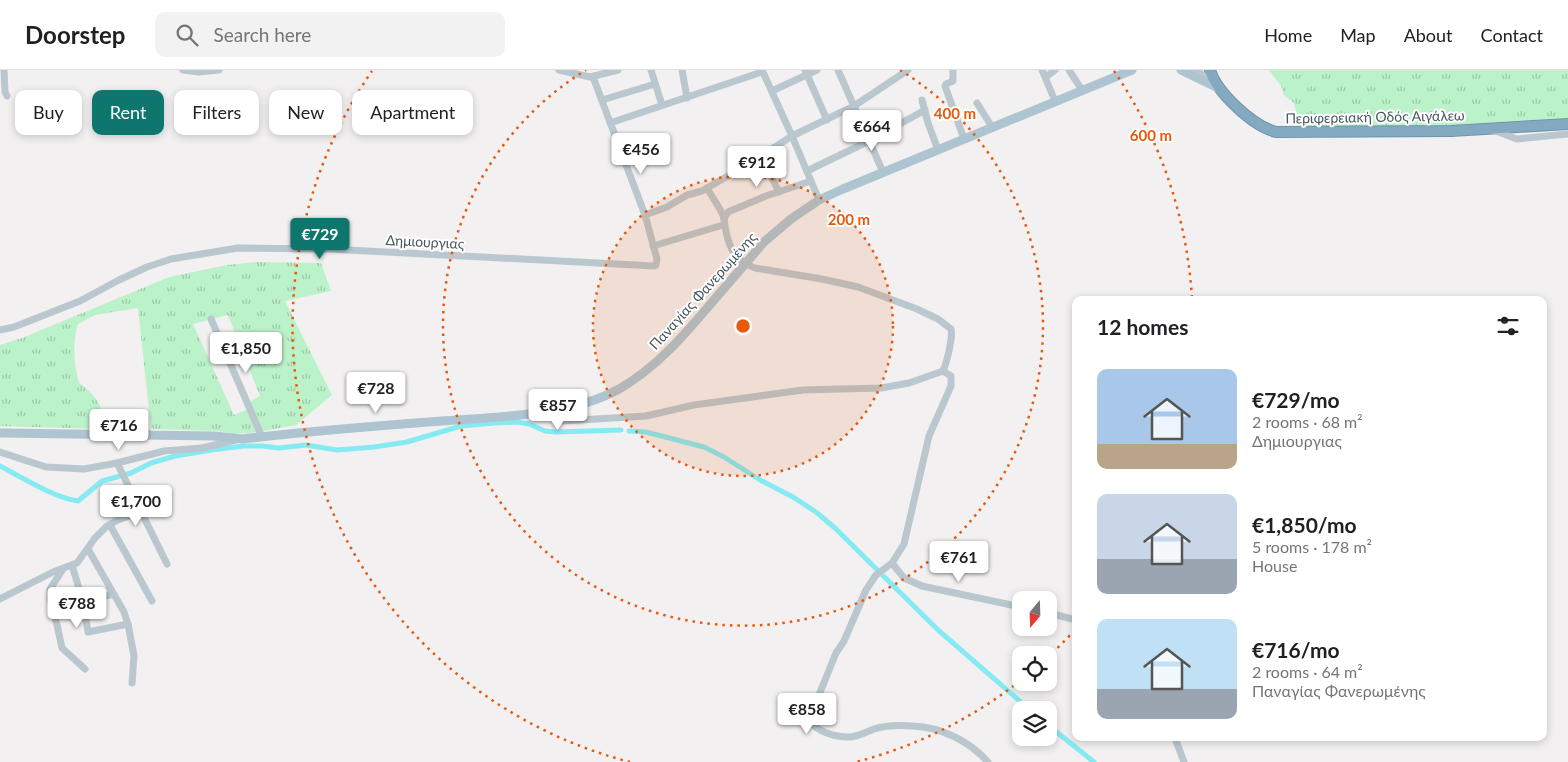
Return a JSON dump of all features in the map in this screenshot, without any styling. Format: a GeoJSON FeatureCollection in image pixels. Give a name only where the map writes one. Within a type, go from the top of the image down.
{"type":"FeatureCollection","features":[{"type":"Feature","properties":{"kind":"highway","name":"Περιφερειακή Οδός Αιγάλεω"},"geometry":{"type":"LineString","coordinates":[[1210,70],[1214,81],[1220,89],[1250,118],[1262,127],[1276,132],[1403,132],[1568,124]]}},
{"type":"Feature","properties":{"kind":"main road","name":"Παναγίας Φανερωμένης"},"geometry":{"type":"LineString","coordinates":[[0,433],[214,436],[239,439],[507,416],[547,411],[604,396],[629,383],[664,357],[764,242],[791,219],[819,200],[1129,70]]}},
{"type":"Feature","properties":{"kind":"main road"},"geometry":{"type":"LineString","coordinates":[[1181,70],[1220,89]]}},
{"type":"Feature","properties":{"kind":"street"},"geometry":{"type":"LineString","coordinates":[[4,70],[4,93]]}},
{"type":"Feature","properties":{"kind":"street"},"geometry":{"type":"LineString","coordinates":[[183,70],[199,72],[219,70]]}},
{"type":"Feature","properties":{"kind":"street"},"geometry":{"type":"LineString","coordinates":[[559,70],[586,77],[594,77],[612,71]]}},
{"type":"Feature","properties":{"kind":"street"},"geometry":{"type":"LineString","coordinates":[[651,70],[662,105]]}},
{"type":"Feature","properties":{"kind":"street"},"geometry":{"type":"LineString","coordinates":[[682,70],[687,98]]}},
{"type":"Feature","properties":{"kind":"street"},"geometry":{"type":"LineString","coordinates":[[772,91],[806,72],[817,70]]}},
{"type":"Feature","properties":{"kind":"street"},"geometry":{"type":"LineString","coordinates":[[838,70],[883,172]]}},
{"type":"Feature","properties":{"kind":"street"},"geometry":{"type":"LineString","coordinates":[[645,215],[667,207],[682,197],[707,188],[792,136],[854,106],[908,70]]}},
{"type":"Feature","properties":{"kind":"street"},"geometry":{"type":"LineString","coordinates":[[953,70],[953,81],[945,86],[964,139]]}},
{"type":"Feature","properties":{"kind":"street"},"geometry":{"type":"LineString","coordinates":[[1042,70],[1055,102]]}},
{"type":"Feature","properties":{"kind":"street"},"geometry":{"type":"LineString","coordinates":[[1046,78],[1055,70]]}},
{"type":"Feature","properties":{"kind":"street"},"geometry":{"type":"LineString","coordinates":[[1069,70],[1082,90]]}},
{"type":"Feature","properties":{"kind":"street"},"geometry":{"type":"LineString","coordinates":[[1196,70],[1204,76],[1206,81]]}},
{"type":"Feature","properties":{"kind":"street"},"geometry":{"type":"LineString","coordinates":[[610,123],[762,71],[819,200]]}},
{"type":"Feature","properties":{"kind":"street"},"geometry":{"type":"LineString","coordinates":[[806,72],[827,120]]}},
{"type":"Feature","properties":{"kind":"street"},"geometry":{"type":"LineString","coordinates":[[594,77],[645,215],[653,246],[723,222],[728,212],[811,181]]}},
{"type":"Feature","properties":{"kind":"street"},"geometry":{"type":"LineString","coordinates":[[602,100],[655,84]]}},
{"type":"Feature","properties":{"kind":"street"},"geometry":{"type":"LineString","coordinates":[[922,100],[938,150]]}},
{"type":"Feature","properties":{"kind":"street"},"geometry":{"type":"LineString","coordinates":[[977,103],[992,128]]}},
{"type":"Feature","properties":{"kind":"street"},"geometry":{"type":"LineString","coordinates":[[807,171],[869,141],[925,110]]}},
{"type":"Feature","properties":{"kind":"street"},"geometry":{"type":"LineString","coordinates":[[1490,128],[1518,139],[1568,134]]}},
{"type":"Feature","properties":{"kind":"street"},"geometry":{"type":"LineString","coordinates":[[761,156],[779,192]]}},
{"type":"Feature","properties":{"kind":"street"},"geometry":{"type":"LineString","coordinates":[[547,411],[563,421],[646,416],[694,405],[802,390],[882,388],[909,383],[943,370],[948,362],[947,353],[952,338],[951,329],[945,323],[917,309],[851,285],[755,268],[745,264],[736,258],[723,222],[707,188]]}},
{"type":"Feature","properties":{"kind":"street","name":"Δημιουργιας"},"geometry":{"type":"LineString","coordinates":[[0,330],[14,327],[80,301],[117,281],[171,259],[238,248],[329,249],[654,266],[657,262],[653,246]]}},
{"type":"Feature","properties":{"kind":"street"},"geometry":{"type":"LineString","coordinates":[[211,319],[262,437]]}},
{"type":"Feature","properties":{"kind":"street"},"geometry":{"type":"LineString","coordinates":[[943,370],[951,376],[950,386],[930,436],[906,537],[892,563],[879,573],[866,590],[844,641],[836,653],[811,712],[810,721],[817,729],[848,737],[886,727],[913,726],[924,728],[962,740],[988,762]]}},
{"type":"Feature","properties":{"kind":"street"},"geometry":{"type":"LineString","coordinates":[[0,452],[46,467],[84,469],[117,463],[164,450],[202,448],[239,439]]}},
{"type":"Feature","properties":{"kind":"street"},"geometry":{"type":"LineString","coordinates":[[117,463],[167,564]]}},
{"type":"Feature","properties":{"kind":"street"},"geometry":{"type":"LineString","coordinates":[[0,599],[47,575],[77,563],[95,538],[110,524],[137,513],[139,508]]}},
{"type":"Feature","properties":{"kind":"street"},"geometry":{"type":"LineString","coordinates":[[110,524],[152,600]]}},
{"type":"Feature","properties":{"kind":"street"},"geometry":{"type":"LineString","coordinates":[[88,549],[124,612],[128,624],[134,656],[132,683]]}},
{"type":"Feature","properties":{"kind":"street"},"geometry":{"type":"LineString","coordinates":[[892,563],[904,578],[917,585],[1012,606]]}},
{"type":"Feature","properties":{"kind":"street"},"geometry":{"type":"LineString","coordinates":[[72,565],[83,602],[88,632],[128,624]]}},
{"type":"Feature","properties":{"kind":"street"},"geometry":{"type":"LineString","coordinates":[[63,568],[49,594],[62,648],[85,669]]}},
{"type":"Feature","properties":{"kind":"street"},"geometry":{"type":"LineString","coordinates":[[47,575],[52,577],[54,582]]}},
{"type":"Feature","properties":{"kind":"street"},"geometry":{"type":"LineString","coordinates":[[83,602],[114,594]]}},
{"type":"Feature","properties":{"kind":"street"},"geometry":{"type":"LineString","coordinates":[[1058,615],[1072,619]]}},
{"type":"Feature","properties":{"kind":"street"},"geometry":{"type":"LineString","coordinates":[[1176,741],[1184,762]]}},
{"type":"Feature","properties":{"kind":"green space"},"geometry":{"type":"Polygon","coordinates":[[[1269,70],[1568,70],[1568,120],[1456,127],[1300,129],[1294,103],[1284,95],[1281,86],[1269,70]]]}},
{"type":"Feature","properties":{"kind":"green space"},"geometry":{"type":"Polygon","coordinates":[[[257,262],[321,263],[331,291],[285,301],[332,395],[296,425],[259,432],[235,434],[218,431],[151,429],[138,308],[95,315],[78,324],[74,346],[77,376],[79,383],[90,392],[101,408],[101,429],[0,426],[0,345],[22,338],[169,277],[227,265],[257,262]],[[228,315],[193,324],[234,415],[249,409],[247,403],[260,396],[228,315]]]}},
{"type":"Feature","properties":{"kind":"waterway"},"geometry":{"type":"LineString","coordinates":[[0,466],[49,492],[78,501],[102,481],[131,473],[151,463],[175,456],[212,450],[243,446],[279,448],[306,445],[337,450],[374,447],[407,442],[461,426],[494,423],[518,422],[529,424],[545,431],[555,432],[621,430]]}},
{"type":"Feature","properties":{"kind":"waterway"},"geometry":{"type":"LineString","coordinates":[[629,431],[646,432],[704,447],[816,512],[836,529],[937,629],[1020,701]]}},
{"type":"Feature","properties":{"kind":"waterway"},"geometry":{"type":"LineString","coordinates":[[1057,732],[1094,762]]}}]}
